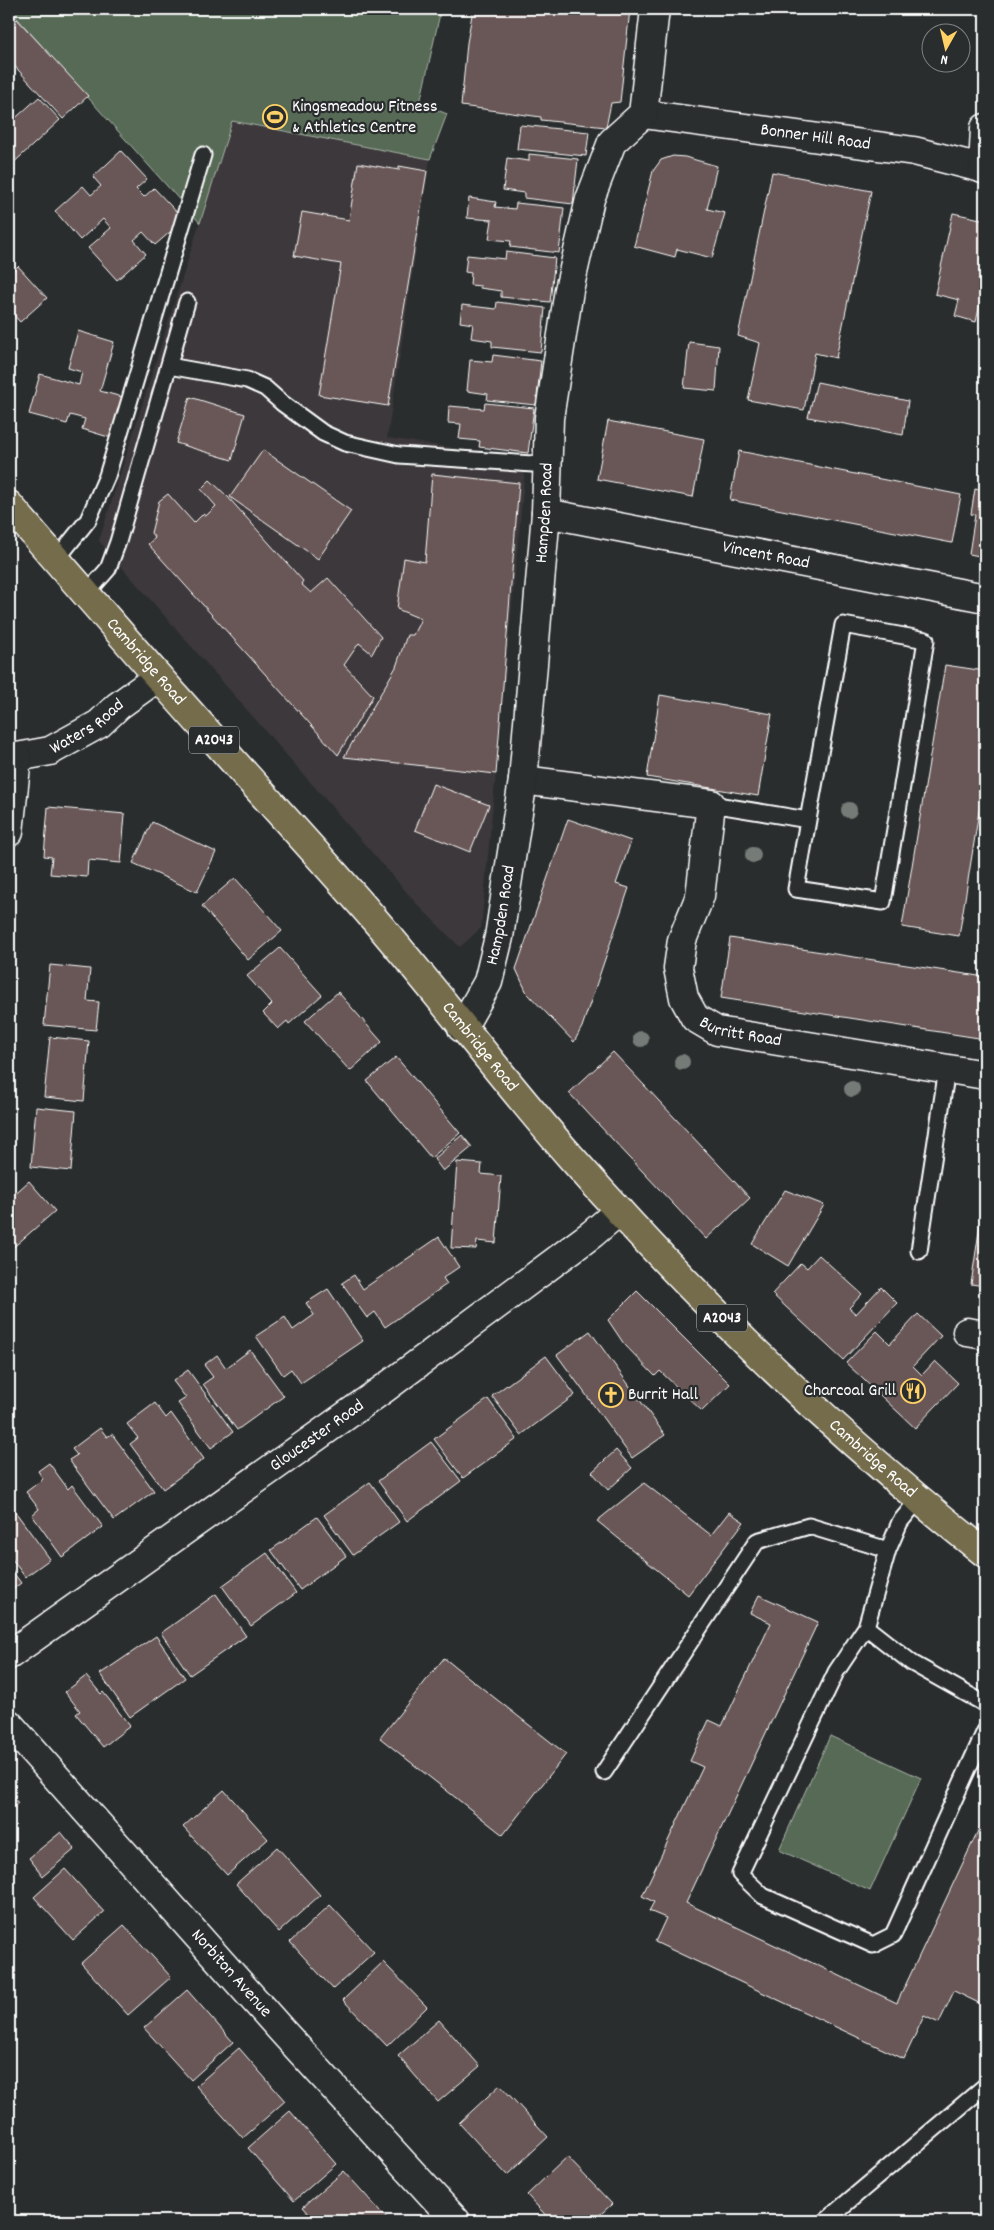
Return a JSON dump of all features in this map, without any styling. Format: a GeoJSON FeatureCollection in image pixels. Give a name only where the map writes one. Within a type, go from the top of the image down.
{"type":"FeatureCollection","features":[{"type":"Feature","properties":{"kind":"main road","name":"Cambridge Road"},"geometry":{"type":"LineString","coordinates":[[9,506],[158,677],[381,926],[462,1028],[619,1211],[758,1356],[829,1422],[918,1500],[985,1553]]}},
{"type":"Feature","properties":{"kind":"street"},"geometry":{"type":"LineString","coordinates":[[643,114],[655,9]]}},
{"type":"Feature","properties":{"kind":"street","name":"Bonner Hill Road"},"geometry":{"type":"LineString","coordinates":[[643,114],[824,137],[914,151],[984,169]]}},
{"type":"Feature","properties":{"kind":"street","name":"Hampden Road"},"geometry":{"type":"LineString","coordinates":[[462,1028],[488,982],[499,937],[523,780],[546,513],[550,418],[569,290],[590,199],[612,142],[643,114]]}},
{"type":"Feature","properties":{"kind":"street"},"geometry":{"type":"LineString","coordinates":[[984,169],[985,128]]}},
{"type":"Feature","properties":{"kind":"street","name":"Vincent Road"},"geometry":{"type":"LineString","coordinates":[[546,513],[985,598]]}},
{"type":"Feature","properties":{"kind":"street","name":"Waters Road"},"geometry":{"type":"LineString","coordinates":[[13,756],[50,751],[99,724],[118,706],[158,677]]}},
{"type":"Feature","properties":{"kind":"street"},"geometry":{"type":"LineString","coordinates":[[9,832],[13,756]]}},
{"type":"Feature","properties":{"kind":"street"},"geometry":{"type":"LineString","coordinates":[[523,780],[711,804]]}},
{"type":"Feature","properties":{"kind":"street","name":"Burritt Road"},"geometry":{"type":"LineString","coordinates":[[711,804],[700,896],[682,940],[678,968],[684,998],[695,1018],[717,1031],[985,1075]]}},
{"type":"Feature","properties":{"kind":"street","name":"Gloucester Road"},"geometry":{"type":"LineString","coordinates":[[9,1655],[385,1388],[592,1234],[619,1211]]}},
{"type":"Feature","properties":{"kind":"street","name":"Norbiton Avenue"},"geometry":{"type":"LineString","coordinates":[[9,1724],[290,2039],[456,2221]]}},
{"type":"Feature","properties":{"kind":"lane"},"geometry":{"type":"LineString","coordinates":[[56,560],[88,520],[107,476],[203,154]]}},
{"type":"Feature","properties":{"kind":"lane"},"geometry":{"type":"LineString","coordinates":[[86,594],[108,569],[118,542],[188,302]]}},
{"type":"Feature","properties":{"kind":"lane"},"geometry":{"type":"LineString","coordinates":[[168,366],[247,380],[265,388],[323,433],[345,443],[399,455],[548,465]]}},
{"type":"Feature","properties":{"kind":"lane"},"geometry":{"type":"LineString","coordinates":[[843,625],[926,640],[883,902],[796,889],[808,820],[843,625]]}},
{"type":"Feature","properties":{"kind":"lane"},"geometry":{"type":"LineString","coordinates":[[711,804],[808,820]]}},
{"type":"Feature","properties":{"kind":"lane"},"geometry":{"type":"LineString","coordinates":[[919,1251],[947,1068]]}},
{"type":"Feature","properties":{"kind":"lane"},"geometry":{"type":"LineString","coordinates":[[918,1500],[900,1522],[888,1550],[866,1627],[836,1672],[740,1874],[762,1896],[872,1945],[893,1935],[985,1731]]}},
{"type":"Feature","properties":{"kind":"lane"},"geometry":{"type":"LineString","coordinates":[[604,1772],[757,1541],[809,1526],[888,1550]]}},
{"type":"Feature","properties":{"kind":"lane"},"geometry":{"type":"LineString","coordinates":[[866,1627],[912,1663],[985,1704]]}},
{"type":"Feature","properties":{"kind":"lane"},"geometry":{"type":"LineString","coordinates":[[825,2221],[985,2086]]}},
{"type":"Feature","properties":{"kind":"shaded area"},"geometry":{"type":"Polygon","coordinates":[[[232,121],[430,159],[387,438],[526,459],[481,928],[460,947],[417,904],[99,541],[232,121]]]}},
{"type":"Feature","properties":{"kind":"green space","name":"Kingsmeadow Fitness & Athletics Centre"},"geometry":{"type":"Polygon","coordinates":[[[9,9],[441,9],[420,103],[447,114],[430,159],[232,121],[200,223],[9,9]]]}},
{"type":"Feature","properties":{"kind":"green space"},"geometry":{"type":"Polygon","coordinates":[[[830,1736],[921,1778],[870,1891],[779,1850],[830,1736]]]}},
{"type":"Feature","properties":{"kind":"building"},"geometry":{"type":"Polygon","coordinates":[[[473,9],[630,9],[620,102],[611,103],[606,127],[541,120],[541,117],[461,106],[467,43],[473,9]]]}},
{"type":"Feature","properties":{"kind":"building"},"geometry":{"type":"Polygon","coordinates":[[[17,19],[88,96],[63,119],[9,60],[9,27],[17,19]]]}},
{"type":"Feature","properties":{"kind":"building"},"geometry":{"type":"Polygon","coordinates":[[[39,97],[60,120],[9,167],[9,124],[39,97]]]}},
{"type":"Feature","properties":{"kind":"building"},"geometry":{"type":"Polygon","coordinates":[[[520,125],[589,132],[586,156],[517,149],[520,125]]]}},
{"type":"Feature","properties":{"kind":"building"},"geometry":{"type":"Polygon","coordinates":[[[121,151],[147,179],[136,189],[144,197],[154,188],[184,220],[155,245],[143,232],[134,240],[146,254],[117,280],[88,248],[111,228],[103,219],[80,240],[55,211],[83,186],[91,195],[101,186],[93,177],[121,151]]]}},
{"type":"Feature","properties":{"kind":"building"},"geometry":{"type":"Polygon","coordinates":[[[529,154],[578,159],[573,204],[524,198],[524,193],[503,190],[507,158],[529,161],[529,154]]]}},
{"type":"Feature","properties":{"kind":"building"},"geometry":{"type":"Polygon","coordinates":[[[673,156],[685,157],[717,166],[707,209],[725,213],[712,258],[677,249],[675,257],[634,246],[653,171],[661,160],[673,156]]]}},
{"type":"Feature","properties":{"kind":"building"},"geometry":{"type":"Polygon","coordinates":[[[358,163],[399,170],[399,166],[427,171],[388,406],[319,395],[341,264],[294,256],[302,212],[349,220],[358,163]]]}},
{"type":"Feature","properties":{"kind":"building"},"geometry":{"type":"Polygon","coordinates":[[[772,172],[871,191],[836,358],[815,353],[804,410],[748,400],[760,343],[738,336],[772,172]]]}},
{"type":"Feature","properties":{"kind":"building"},"geometry":{"type":"Polygon","coordinates":[[[469,198],[496,202],[495,207],[515,209],[516,203],[564,208],[559,253],[510,247],[511,241],[489,239],[492,220],[467,218],[469,198]]]}},
{"type":"Feature","properties":{"kind":"building"},"geometry":{"type":"Polygon","coordinates":[[[953,213],[985,220],[985,306],[980,304],[976,322],[955,316],[959,300],[935,294],[953,213]]]}},
{"type":"Feature","properties":{"kind":"building"},"geometry":{"type":"Polygon","coordinates":[[[506,252],[555,258],[550,302],[501,297],[501,291],[470,285],[471,273],[465,272],[467,255],[505,259],[506,252]]]}},
{"type":"Feature","properties":{"kind":"building"},"geometry":{"type":"Polygon","coordinates":[[[18,266],[47,298],[20,322],[9,310],[9,275],[18,266]]]}},
{"type":"Feature","properties":{"kind":"building"},"geometry":{"type":"Polygon","coordinates":[[[497,302],[545,308],[541,352],[492,347],[492,341],[471,338],[473,324],[460,322],[462,305],[496,309],[497,302]]]}},
{"type":"Feature","properties":{"kind":"building"},"geometry":{"type":"Polygon","coordinates":[[[78,331],[114,342],[100,391],[126,398],[115,439],[82,429],[85,419],[70,415],[67,424],[29,414],[40,374],[79,385],[82,372],[68,368],[78,331]]]}},
{"type":"Feature","properties":{"kind":"building"},"geometry":{"type":"Polygon","coordinates":[[[689,342],[719,346],[716,391],[684,388],[689,342]]]}},
{"type":"Feature","properties":{"kind":"building"},"geometry":{"type":"Polygon","coordinates":[[[493,355],[541,361],[536,405],[487,400],[488,394],[467,391],[470,360],[492,362],[493,355]]]}},
{"type":"Feature","properties":{"kind":"building"},"geometry":{"type":"Polygon","coordinates":[[[817,382],[908,401],[903,435],[808,417],[817,382]]]}},
{"type":"Feature","properties":{"kind":"building"},"geometry":{"type":"Polygon","coordinates":[[[190,397],[245,414],[232,460],[176,443],[190,397]]]}},
{"type":"Feature","properties":{"kind":"building"},"geometry":{"type":"Polygon","coordinates":[[[485,403],[534,408],[528,453],[479,447],[480,441],[459,439],[461,424],[448,423],[449,406],[484,409],[485,403]]]}},
{"type":"Feature","properties":{"kind":"building"},"geometry":{"type":"Polygon","coordinates":[[[608,421],[704,439],[693,497],[597,479],[608,421]]]}},
{"type":"Feature","properties":{"kind":"building"},"geometry":{"type":"Polygon","coordinates":[[[263,450],[351,511],[318,559],[230,497],[263,450]]]}},
{"type":"Feature","properties":{"kind":"building"},"geometry":{"type":"Polygon","coordinates":[[[739,451],[961,495],[952,543],[730,500],[739,451]]]}},
{"type":"Feature","properties":{"kind":"building"},"geometry":{"type":"Polygon","coordinates":[[[432,474],[519,483],[496,774],[344,757],[396,667],[407,635],[413,635],[421,619],[397,609],[404,558],[425,562],[432,474]]]}},
{"type":"Feature","properties":{"kind":"building"},"geometry":{"type":"Polygon","coordinates":[[[210,480],[227,496],[303,581],[301,584],[311,593],[328,578],[381,637],[372,654],[359,643],[344,665],[373,696],[338,755],[148,544],[155,538],[151,533],[159,501],[168,494],[194,523],[203,514],[206,516],[216,506],[201,489],[210,480]]]}},
{"type":"Feature","properties":{"kind":"building"},"geometry":{"type":"Polygon","coordinates":[[[975,489],[985,491],[985,557],[969,554],[975,515],[971,514],[975,489]]]}},
{"type":"Feature","properties":{"kind":"building"},"geometry":{"type":"Polygon","coordinates":[[[945,665],[985,671],[985,774],[959,936],[902,927],[945,665]]]}},
{"type":"Feature","properties":{"kind":"building"},"geometry":{"type":"Polygon","coordinates":[[[660,695],[772,714],[758,796],[647,777],[660,695]]]}},
{"type":"Feature","properties":{"kind":"building"},"geometry":{"type":"Polygon","coordinates":[[[433,784],[489,805],[470,852],[415,830],[433,784]]]}},
{"type":"Feature","properties":{"kind":"building"},"geometry":{"type":"Polygon","coordinates":[[[48,807],[125,814],[121,863],[88,860],[87,877],[50,874],[52,857],[44,856],[48,807]]]}},
{"type":"Feature","properties":{"kind":"building"},"geometry":{"type":"Polygon","coordinates":[[[568,819],[631,841],[616,884],[629,888],[582,1027],[574,1042],[527,993],[516,969],[568,819]]]}},
{"type":"Feature","properties":{"kind":"building"},"geometry":{"type":"Polygon","coordinates":[[[152,822],[216,852],[197,892],[133,863],[152,822]]]}},
{"type":"Feature","properties":{"kind":"building"},"geometry":{"type":"Polygon","coordinates":[[[235,878],[282,931],[248,960],[202,906],[235,878]]]}},
{"type":"Feature","properties":{"kind":"building"},"geometry":{"type":"Polygon","coordinates":[[[730,938],[985,977],[985,1039],[721,998],[730,938]]]}},
{"type":"Feature","properties":{"kind":"building"},"geometry":{"type":"Polygon","coordinates":[[[280,948],[322,995],[289,1024],[287,1021],[278,1029],[263,1013],[272,1004],[247,976],[280,948]]]}},
{"type":"Feature","properties":{"kind":"building"},"geometry":{"type":"Polygon","coordinates":[[[50,965],[90,969],[87,1001],[99,1002],[96,1030],[44,1025],[50,965]]]}},
{"type":"Feature","properties":{"kind":"building"},"geometry":{"type":"Polygon","coordinates":[[[338,992],[382,1042],[350,1071],[305,1021],[338,992]]]}},
{"type":"Feature","properties":{"kind":"building"},"geometry":{"type":"Polygon","coordinates":[[[50,1037],[89,1041],[84,1101],[44,1097],[50,1037]]]}},
{"type":"Feature","properties":{"kind":"building"},"geometry":{"type":"Polygon","coordinates":[[[613,1052],[750,1198],[706,1239],[569,1093],[613,1052]]]}},
{"type":"Feature","properties":{"kind":"building"},"geometry":{"type":"Polygon","coordinates":[[[396,1057],[460,1133],[431,1158],[367,1081],[396,1057]]]}},
{"type":"Feature","properties":{"kind":"building"},"geometry":{"type":"Polygon","coordinates":[[[36,1107],[76,1111],[71,1171],[31,1167],[36,1107]]]}},
{"type":"Feature","properties":{"kind":"building"},"geometry":{"type":"Polygon","coordinates":[[[462,1135],[472,1147],[443,1171],[434,1159],[462,1135]]]}},
{"type":"Feature","properties":{"kind":"building"},"geometry":{"type":"Polygon","coordinates":[[[457,1162],[482,1164],[481,1174],[501,1176],[496,1243],[477,1241],[476,1249],[451,1248],[457,1162]]]}},
{"type":"Feature","properties":{"kind":"building"},"geometry":{"type":"Polygon","coordinates":[[[29,1181],[55,1211],[9,1251],[9,1199],[29,1181]]]}},
{"type":"Feature","properties":{"kind":"building"},"geometry":{"type":"Polygon","coordinates":[[[785,1190],[824,1205],[788,1266],[752,1244],[785,1190]]]}},
{"type":"Feature","properties":{"kind":"building"},"geometry":{"type":"Polygon","coordinates":[[[983,1205],[985,1205],[985,1286],[971,1284],[983,1205]]]}},
{"type":"Feature","properties":{"kind":"building"},"geometry":{"type":"Polygon","coordinates":[[[439,1237],[459,1267],[443,1278],[447,1284],[385,1327],[375,1312],[367,1318],[342,1283],[354,1275],[363,1289],[439,1237]]]}},
{"type":"Feature","properties":{"kind":"building"},"geometry":{"type":"Polygon","coordinates":[[[819,1255],[862,1294],[849,1308],[856,1314],[881,1287],[897,1303],[843,1360],[772,1294],[801,1263],[807,1268],[819,1255]]]}},
{"type":"Feature","properties":{"kind":"building"},"geometry":{"type":"Polygon","coordinates":[[[328,1289],[363,1341],[301,1383],[291,1369],[283,1375],[256,1336],[285,1317],[293,1330],[314,1315],[306,1303],[328,1289]]]}},
{"type":"Feature","properties":{"kind":"building"},"geometry":{"type":"Polygon","coordinates":[[[637,1291],[730,1384],[702,1411],[660,1371],[655,1376],[624,1344],[608,1320],[637,1291]]]}},
{"type":"Feature","properties":{"kind":"building"},"geometry":{"type":"Polygon","coordinates":[[[918,1314],[941,1336],[913,1366],[922,1375],[935,1361],[958,1383],[915,1428],[846,1363],[877,1331],[890,1344],[918,1314]]]}},
{"type":"Feature","properties":{"kind":"building","name":"Burrit Hall"},"geometry":{"type":"Polygon","coordinates":[[[590,1331],[665,1435],[632,1458],[557,1355],[590,1331]]]}},
{"type":"Feature","properties":{"kind":"building"},"geometry":{"type":"Polygon","coordinates":[[[250,1350],[284,1396],[237,1430],[203,1384],[213,1377],[204,1365],[217,1355],[226,1368],[250,1350]]]}},
{"type":"Feature","properties":{"kind":"building"},"geometry":{"type":"Polygon","coordinates":[[[546,1356],[575,1395],[521,1435],[492,1396],[546,1356]]]}},
{"type":"Feature","properties":{"kind":"building"},"geometry":{"type":"Polygon","coordinates":[[[188,1370],[233,1432],[211,1448],[178,1403],[186,1398],[173,1381],[188,1370]]]}},
{"type":"Feature","properties":{"kind":"building"},"geometry":{"type":"Polygon","coordinates":[[[488,1399],[517,1439],[463,1478],[434,1439],[488,1399]]]}},
{"type":"Feature","properties":{"kind":"building"},"geometry":{"type":"Polygon","coordinates":[[[155,1403],[166,1418],[171,1413],[204,1459],[163,1489],[130,1444],[138,1438],[127,1424],[155,1403]]]}},
{"type":"Feature","properties":{"kind":"building"},"geometry":{"type":"Polygon","coordinates":[[[100,1428],[107,1437],[112,1434],[154,1491],[114,1520],[69,1460],[77,1455],[72,1449],[100,1428]]]}},
{"type":"Feature","properties":{"kind":"building"},"geometry":{"type":"Polygon","coordinates":[[[431,1442],[461,1481],[407,1521],[378,1481],[431,1442]]]}},
{"type":"Feature","properties":{"kind":"building"},"geometry":{"type":"Polygon","coordinates":[[[616,1450],[632,1468],[608,1490],[592,1472],[616,1450]]]}},
{"type":"Feature","properties":{"kind":"building"},"geometry":{"type":"Polygon","coordinates":[[[49,1463],[68,1489],[72,1485],[103,1527],[62,1557],[32,1515],[39,1509],[26,1492],[43,1479],[38,1471],[49,1463]]]}},
{"type":"Feature","properties":{"kind":"building"},"geometry":{"type":"Polygon","coordinates":[[[370,1482],[399,1522],[353,1555],[324,1515],[370,1482]]]}},
{"type":"Feature","properties":{"kind":"building"},"geometry":{"type":"Polygon","coordinates":[[[644,1483],[711,1535],[729,1512],[744,1522],[688,1595],[597,1521],[644,1483]]]}},
{"type":"Feature","properties":{"kind":"building"},"geometry":{"type":"Polygon","coordinates":[[[11,1506],[50,1559],[25,1577],[9,1555],[9,1508],[11,1506]]]}},
{"type":"Feature","properties":{"kind":"building"},"geometry":{"type":"Polygon","coordinates":[[[317,1517],[346,1556],[300,1590],[271,1550],[317,1517]]]}},
{"type":"Feature","properties":{"kind":"building"},"geometry":{"type":"Polygon","coordinates":[[[267,1553],[296,1593],[251,1626],[222,1586],[267,1553]]]}},
{"type":"Feature","properties":{"kind":"building"},"geometry":{"type":"Polygon","coordinates":[[[9,1567],[21,1583],[9,1592],[9,1567]]]}},
{"type":"Feature","properties":{"kind":"building"},"geometry":{"type":"Polygon","coordinates":[[[216,1594],[246,1636],[190,1675],[161,1633],[216,1594]]]}},
{"type":"Feature","properties":{"kind":"building"},"geometry":{"type":"Polygon","coordinates":[[[759,1595],[818,1622],[686,1903],[897,2003],[985,1816],[985,1922],[977,1938],[985,1942],[985,2006],[954,1991],[939,2023],[924,2016],[904,2059],[655,1942],[666,1918],[649,1911],[654,1902],[642,1896],[703,1767],[690,1761],[709,1720],[722,1726],[771,1623],[750,1613],[759,1595]]]}},
{"type":"Feature","properties":{"kind":"building"},"geometry":{"type":"Polygon","coordinates":[[[156,1636],[185,1678],[130,1717],[100,1674],[156,1636]]]}},
{"type":"Feature","properties":{"kind":"building"},"geometry":{"type":"Polygon","coordinates":[[[444,1658],[566,1754],[503,1835],[380,1738],[444,1658]]]}},
{"type":"Feature","properties":{"kind":"building"},"geometry":{"type":"Polygon","coordinates":[[[86,1676],[101,1694],[103,1692],[130,1726],[103,1747],[76,1714],[80,1711],[65,1692],[86,1676]]]}},
{"type":"Feature","properties":{"kind":"building"},"geometry":{"type":"Polygon","coordinates":[[[224,1790],[268,1839],[227,1875],[183,1827],[224,1790]]]}},
{"type":"Feature","properties":{"kind":"building"},"geometry":{"type":"Polygon","coordinates":[[[9,1792],[18,1803],[9,1810],[9,1792]]]}},
{"type":"Feature","properties":{"kind":"building"},"geometry":{"type":"Polygon","coordinates":[[[61,1832],[75,1849],[43,1876],[29,1858],[61,1832]]]}},
{"type":"Feature","properties":{"kind":"building"},"geometry":{"type":"Polygon","coordinates":[[[277,1847],[320,1895],[279,1932],[236,1884],[277,1847]]]}},
{"type":"Feature","properties":{"kind":"building"},"geometry":{"type":"Polygon","coordinates":[[[65,1869],[104,1912],[73,1940],[34,1897],[65,1869]]]}},
{"type":"Feature","properties":{"kind":"building"},"geometry":{"type":"Polygon","coordinates":[[[330,1905],[374,1952],[333,1989],[290,1942],[330,1905]]]}},
{"type":"Feature","properties":{"kind":"building"},"geometry":{"type":"Polygon","coordinates":[[[124,1925],[171,1977],[128,2015],[81,1963],[124,1925]]]}},
{"type":"Feature","properties":{"kind":"building"},"geometry":{"type":"Polygon","coordinates":[[[383,1962],[427,2007],[387,2046],[343,2000],[383,1962]]]}},
{"type":"Feature","properties":{"kind":"building"},"geometry":{"type":"Polygon","coordinates":[[[187,1990],[233,2042],[191,2080],[144,2028],[187,1990]]]}},
{"type":"Feature","properties":{"kind":"building"},"geometry":{"type":"Polygon","coordinates":[[[439,2020],[480,2066],[438,2102],[398,2056],[439,2020]]]}},
{"type":"Feature","properties":{"kind":"building"},"geometry":{"type":"Polygon","coordinates":[[[239,2048],[285,2101],[243,2138],[196,2086],[239,2048]]]}},
{"type":"Feature","properties":{"kind":"building"},"geometry":{"type":"Polygon","coordinates":[[[500,2085],[548,2137],[507,2175],[459,2123],[500,2085]]]}},
{"type":"Feature","properties":{"kind":"building"},"geometry":{"type":"Polygon","coordinates":[[[290,2111],[336,2164],[294,2201],[248,2148],[290,2111]]]}},
{"type":"Feature","properties":{"kind":"building"},"geometry":{"type":"Polygon","coordinates":[[[567,2157],[612,2204],[593,2221],[551,2221],[527,2195],[567,2157]]]}},
{"type":"Feature","properties":{"kind":"building"},"geometry":{"type":"Polygon","coordinates":[[[344,2171],[389,2221],[316,2221],[303,2207],[344,2171]]]}},
{"type":"Feature","properties":{"kind":"place","name":"Kingsmeadow Fitness & Athletics Centre"},"geometry":{"type":"Point","coordinates":[275,117]}},
{"type":"Feature","properties":{"kind":"place","name":"Charcoal Grill"},"geometry":{"type":"Point","coordinates":[913,1391]}},
{"type":"Feature","properties":{"kind":"place","name":"Burrit Hall"},"geometry":{"type":"Point","coordinates":[611,1395]}}]}
